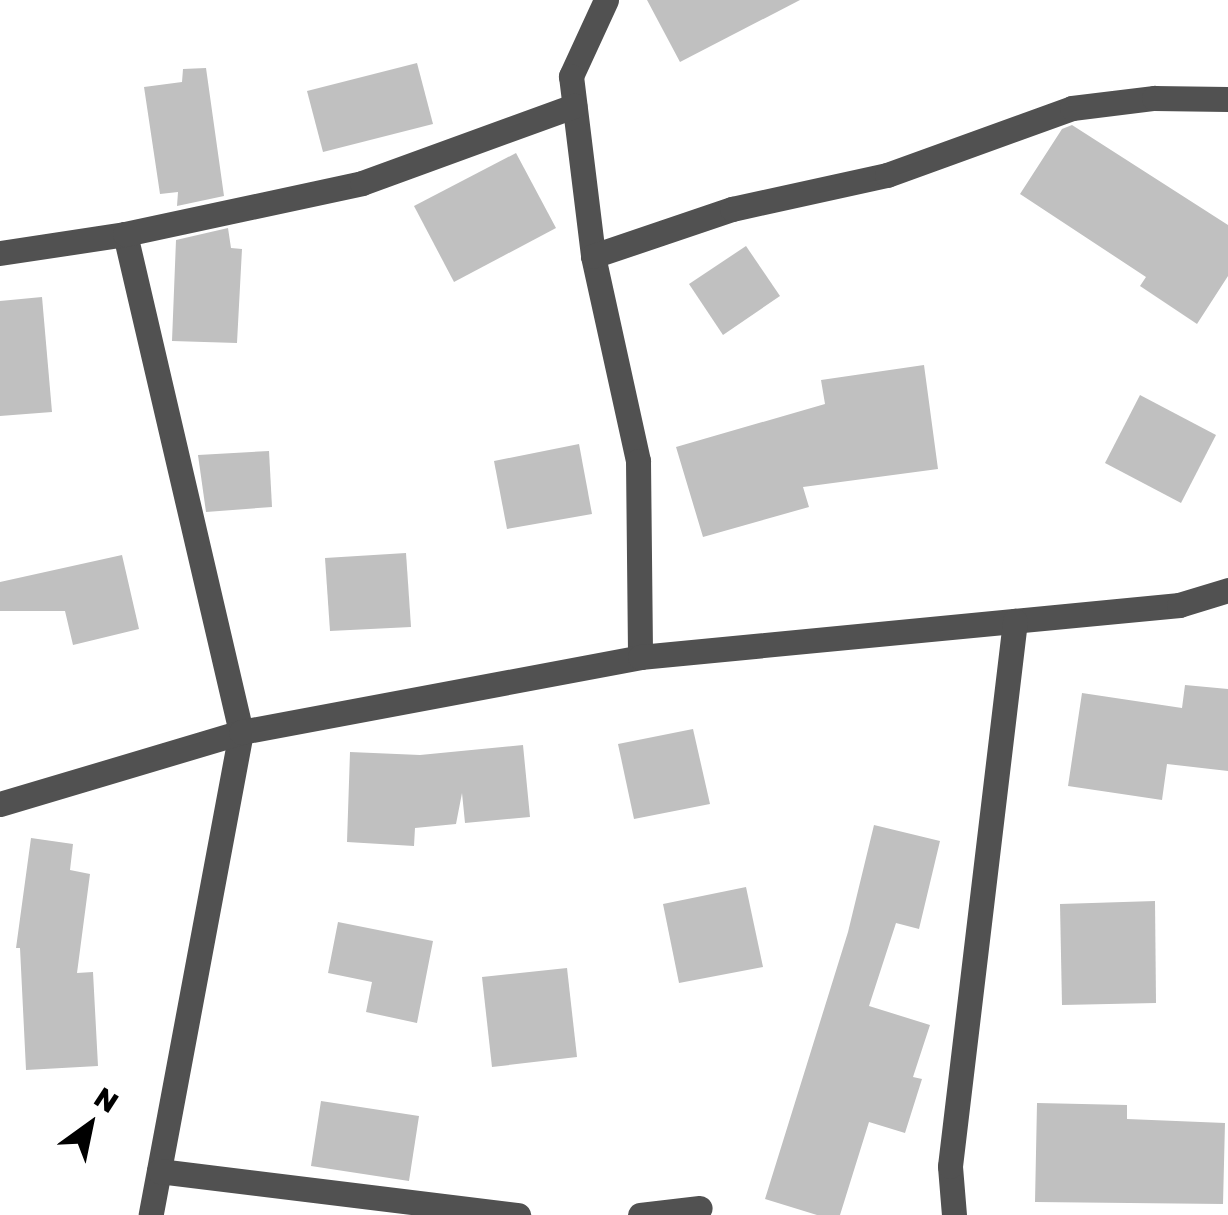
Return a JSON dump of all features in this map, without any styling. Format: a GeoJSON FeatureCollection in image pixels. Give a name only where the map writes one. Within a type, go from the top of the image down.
{"type":"FeatureCollection","features":[{"type":"Feature","properties":{"kind":"street"},"geometry":{"type":"LineString","coordinates":[[606,0],[571,76],[593,256],[638,461],[640,656]]}},
{"type":"Feature","properties":{"kind":"street"},"geometry":{"type":"LineString","coordinates":[[593,256],[732,209],[887,174],[1072,108],[1154,98],[1228,98]]}},
{"type":"Feature","properties":{"kind":"street"},"geometry":{"type":"LineString","coordinates":[[0,253],[126,234],[362,183],[574,106]]}},
{"type":"Feature","properties":{"kind":"street"},"geometry":{"type":"LineString","coordinates":[[126,234],[241,732],[150,1215]]}},
{"type":"Feature","properties":{"kind":"street"},"geometry":{"type":"LineString","coordinates":[[0,804],[241,732],[640,656],[1179,605],[1228,590]]}},
{"type":"Feature","properties":{"kind":"street"},"geometry":{"type":"LineString","coordinates":[[954,1215],[950,1166],[1015,620]]}},
{"type":"Feature","properties":{"kind":"street"},"geometry":{"type":"LineString","coordinates":[[159,1171],[518,1215]]}},
{"type":"Feature","properties":{"kind":"street"},"geometry":{"type":"LineString","coordinates":[[640,1215],[700,1208]]}},
{"type":"Feature","properties":{"kind":"building"},"geometry":{"type":"Polygon","coordinates":[[[647,0],[800,0],[680,62],[647,0]]]}},
{"type":"Feature","properties":{"kind":"building"},"geometry":{"type":"Polygon","coordinates":[[[417,63],[433,124],[323,152],[307,91],[417,63]]]}},
{"type":"Feature","properties":{"kind":"building"},"geometry":{"type":"Polygon","coordinates":[[[206,68],[224,196],[177,206],[178,192],[160,194],[144,87],[182,82],[183,69],[206,68]]]}},
{"type":"Feature","properties":{"kind":"building"},"geometry":{"type":"Polygon","coordinates":[[[1072,125],[1228,225],[1228,276],[1197,324],[1140,286],[1146,277],[1020,194],[1062,129],[1072,125]]]}},
{"type":"Feature","properties":{"kind":"building"},"geometry":{"type":"Polygon","coordinates":[[[516,153],[556,228],[454,282],[414,206],[516,153]]]}},
{"type":"Feature","properties":{"kind":"building"},"geometry":{"type":"Polygon","coordinates":[[[228,228],[231,248],[242,249],[237,343],[172,341],[176,240],[228,228]]]}},
{"type":"Feature","properties":{"kind":"building"},"geometry":{"type":"Polygon","coordinates":[[[746,246],[780,296],[723,335],[689,284],[746,246]]]}},
{"type":"Feature","properties":{"kind":"building"},"geometry":{"type":"Polygon","coordinates":[[[42,297],[52,412],[0,416],[0,301],[42,297]]]}},
{"type":"Feature","properties":{"kind":"building"},"geometry":{"type":"Polygon","coordinates":[[[924,365],[938,469],[803,487],[809,507],[703,537],[676,447],[825,404],[821,380],[924,365]]]}},
{"type":"Feature","properties":{"kind":"building"},"geometry":{"type":"Polygon","coordinates":[[[1140,395],[1216,435],[1181,503],[1105,463],[1140,395]]]}},
{"type":"Feature","properties":{"kind":"building"},"geometry":{"type":"Polygon","coordinates":[[[579,444],[592,514],[507,529],[494,461],[579,444]]]}},
{"type":"Feature","properties":{"kind":"building"},"geometry":{"type":"Polygon","coordinates":[[[269,451],[272,507],[206,512],[198,455],[269,451]]]}},
{"type":"Feature","properties":{"kind":"building"},"geometry":{"type":"Polygon","coordinates":[[[406,553],[411,627],[330,631],[325,558],[406,553]]]}},
{"type":"Feature","properties":{"kind":"building"},"geometry":{"type":"Polygon","coordinates":[[[122,555],[139,629],[73,645],[65,611],[0,611],[0,582],[122,555]]]}},
{"type":"Feature","properties":{"kind":"building"},"geometry":{"type":"Polygon","coordinates":[[[1185,685],[1228,689],[1228,771],[1167,764],[1162,800],[1068,786],[1082,693],[1182,708],[1185,685]]]}},
{"type":"Feature","properties":{"kind":"building"},"geometry":{"type":"Polygon","coordinates":[[[693,729],[710,804],[634,819],[618,744],[693,729]]]}},
{"type":"Feature","properties":{"kind":"building"},"geometry":{"type":"Polygon","coordinates":[[[523,745],[530,817],[465,823],[462,793],[456,824],[415,828],[414,846],[347,842],[350,752],[420,755],[523,745]]]}},
{"type":"Feature","properties":{"kind":"building"},"geometry":{"type":"Polygon","coordinates":[[[874,825],[940,841],[919,929],[896,923],[869,1006],[930,1025],[913,1077],[922,1079],[905,1133],[869,1122],[840,1215],[817,1215],[765,1199],[848,932],[874,825]]]}},
{"type":"Feature","properties":{"kind":"building"},"geometry":{"type":"Polygon","coordinates":[[[31,838],[73,844],[70,870],[90,874],[77,973],[93,972],[98,1066],[26,1070],[20,948],[16,948],[31,838]]]}},
{"type":"Feature","properties":{"kind":"building"},"geometry":{"type":"Polygon","coordinates":[[[746,887],[763,967],[679,983],[663,904],[746,887]]]}},
{"type":"Feature","properties":{"kind":"building"},"geometry":{"type":"Polygon","coordinates":[[[1155,901],[1156,1003],[1062,1005],[1060,904],[1155,901]]]}},
{"type":"Feature","properties":{"kind":"building"},"geometry":{"type":"Polygon","coordinates":[[[338,922],[433,941],[417,1023],[366,1012],[372,982],[328,973],[338,922]]]}},
{"type":"Feature","properties":{"kind":"building"},"geometry":{"type":"Polygon","coordinates":[[[567,968],[577,1057],[492,1067],[482,977],[567,968]]]}},
{"type":"Feature","properties":{"kind":"building"},"geometry":{"type":"Polygon","coordinates":[[[321,1101],[419,1116],[409,1181],[311,1166],[321,1101]]]}},
{"type":"Feature","properties":{"kind":"building"},"geometry":{"type":"Polygon","coordinates":[[[1037,1103],[1127,1105],[1127,1119],[1225,1123],[1223,1204],[1035,1202],[1037,1103]]]}}]}
